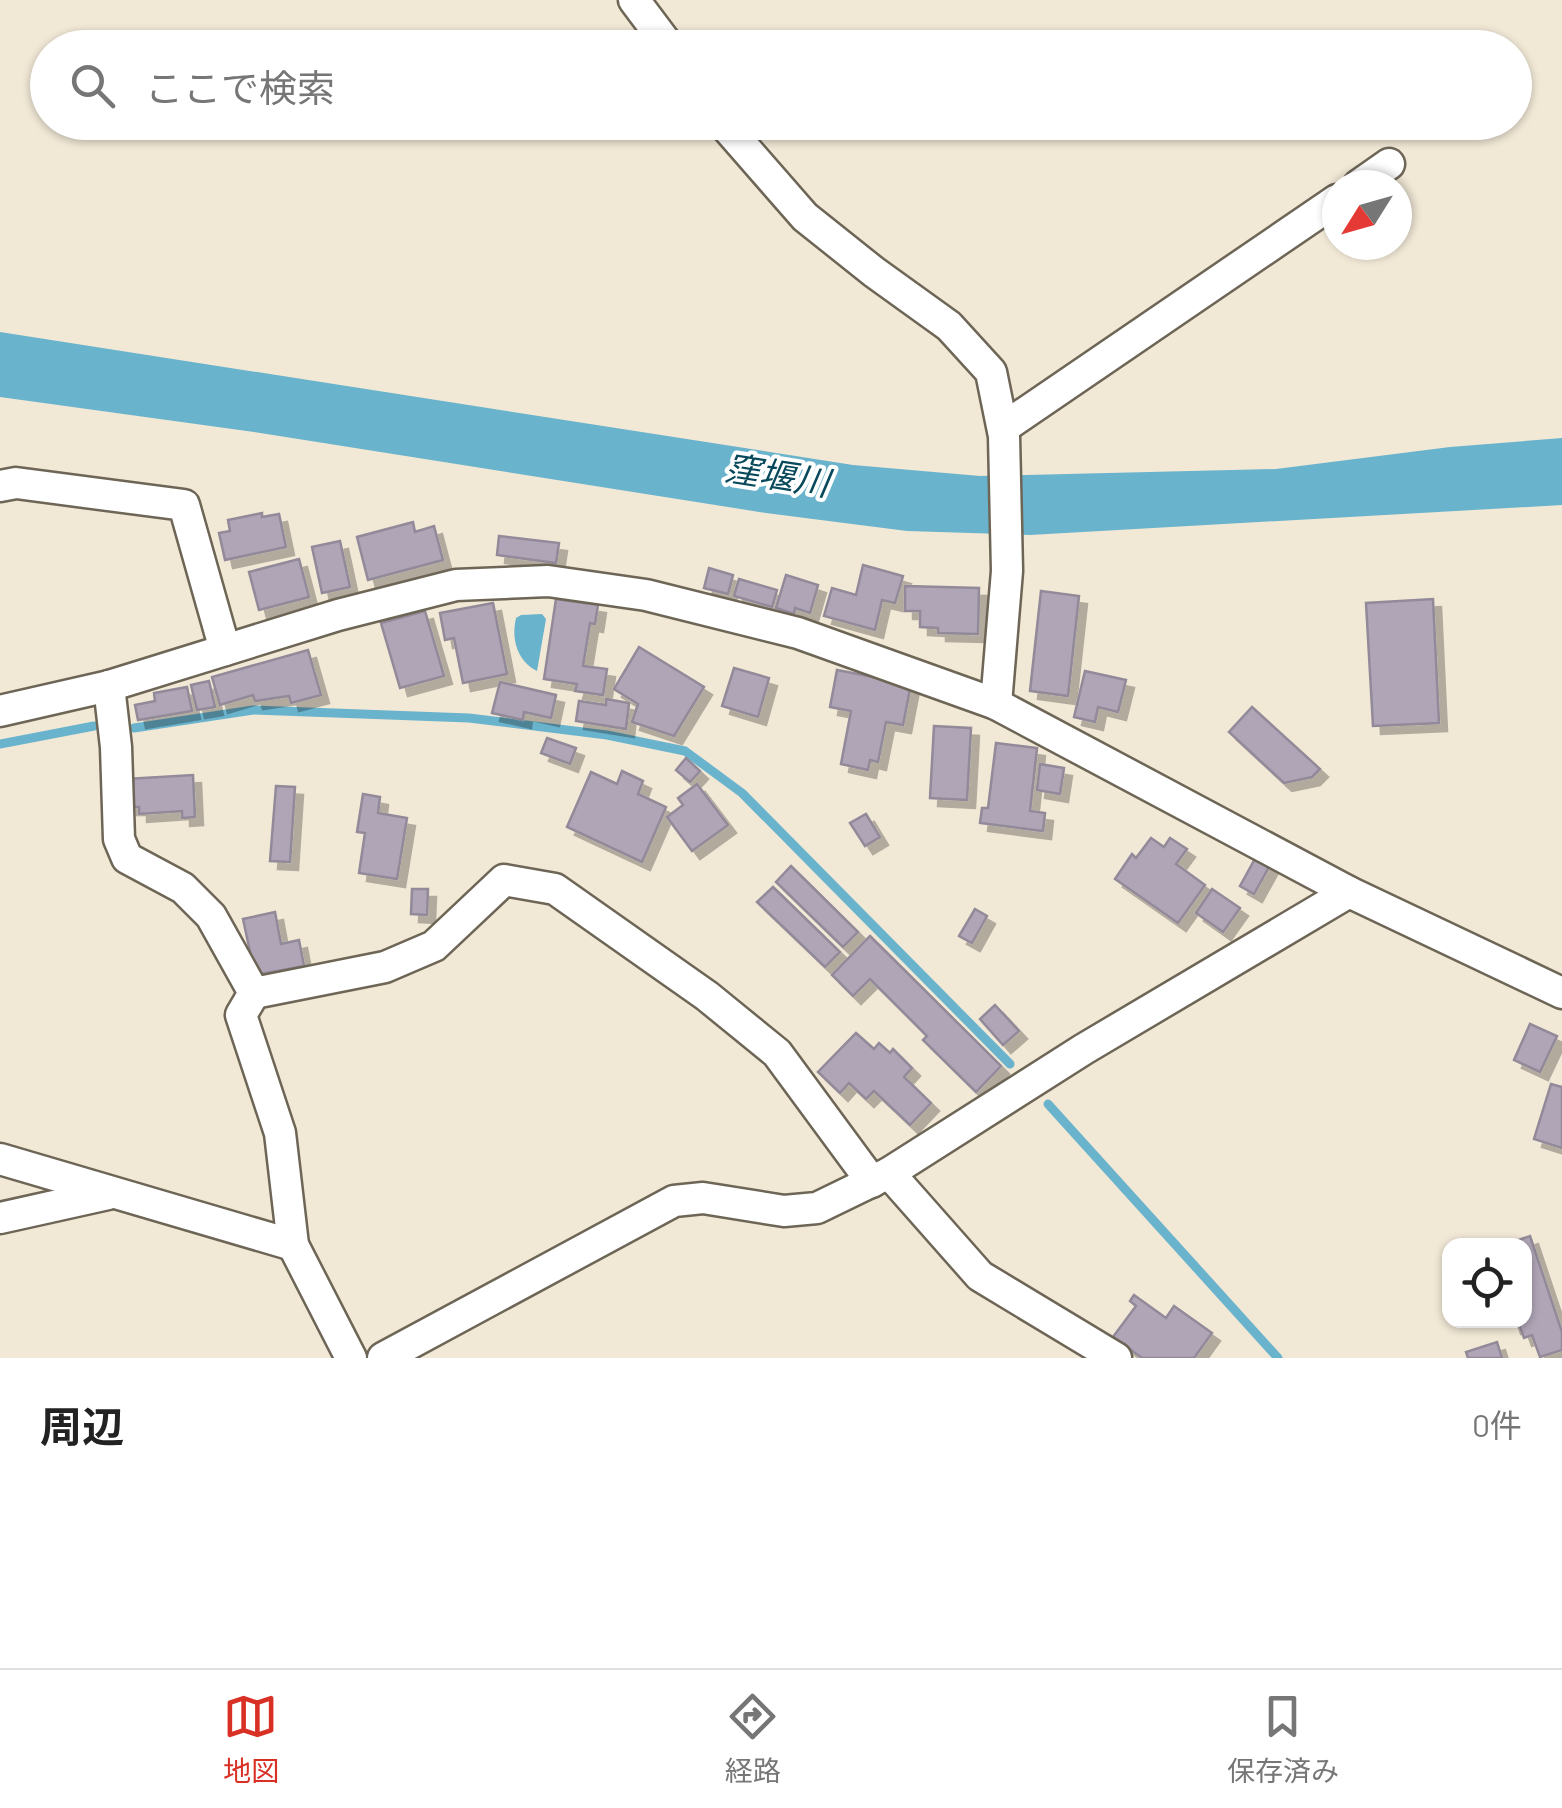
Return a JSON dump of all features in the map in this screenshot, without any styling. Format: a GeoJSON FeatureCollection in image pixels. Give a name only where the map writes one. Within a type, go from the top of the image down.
{"type":"FeatureCollection","features":[{"type":"Feature","properties":{"kind":"street"},"geometry":{"type":"LineString","coordinates":[[634,0],[656,30]]}},
{"type":"Feature","properties":{"kind":"street"},"geometry":{"type":"LineString","coordinates":[[738,140],[805,217],[948,326],[991,372],[1004,432],[1007,570],[996,704]]}},
{"type":"Feature","properties":{"kind":"street"},"geometry":{"type":"LineString","coordinates":[[1381,170],[1390,164]]}},
{"type":"Feature","properties":{"kind":"street"},"geometry":{"type":"LineString","coordinates":[[1004,432],[1322,210]]}},
{"type":"Feature","properties":{"kind":"street"},"geometry":{"type":"LineString","coordinates":[[0,486],[16,483],[184,506],[225,650]]}},
{"type":"Feature","properties":{"kind":"street"},"geometry":{"type":"LineString","coordinates":[[0,710],[109,686],[338,614],[456,586],[548,581],[646,596],[798,633],[996,704],[1349,892],[1562,993]]}},
{"type":"Feature","properties":{"kind":"street"},"geometry":{"type":"LineString","coordinates":[[109,686],[119,839],[127,858],[183,888],[211,916],[254,994]]}},
{"type":"Feature","properties":{"kind":"street"},"geometry":{"type":"LineString","coordinates":[[351,1358],[293,1245],[280,1134],[241,1015],[254,994],[385,967],[434,946],[504,880],[555,889],[707,996],[777,1053],[881,1177],[980,1276],[1116,1358]]}},
{"type":"Feature","properties":{"kind":"street"},"geometry":{"type":"LineString","coordinates":[[384,1358],[674,1201],[703,1198],[784,1211],[817,1208],[881,1177],[1349,892]]}},
{"type":"Feature","properties":{"kind":"street"},"geometry":{"type":"LineString","coordinates":[[0,1159],[293,1245]]}},
{"type":"Feature","properties":{"kind":"street"},"geometry":{"type":"LineString","coordinates":[[0,1218],[110,1194]]}},
{"type":"Feature","properties":{"kind":"water","name":"窪堰川"},"geometry":{"type":"Polygon","coordinates":[[[0,332],[853,465],[980,476],[1276,469],[1450,447],[1562,438],[1562,505],[1030,535],[907,531],[0,397],[0,332]]]}},
{"type":"Feature","properties":{"kind":"water"},"geometry":{"type":"Polygon","coordinates":[[[542,614],[546,619],[537,671],[520,655],[515,626],[521,615],[542,614]]]}},
{"type":"Feature","properties":{"kind":"building"},"geometry":{"type":"Polygon","coordinates":[[[262,513],[262,517],[279,514],[286,547],[225,560],[219,533],[230,531],[228,520],[262,513]]]}},
{"type":"Feature","properties":{"kind":"building"},"geometry":{"type":"Polygon","coordinates":[[[413,522],[415,532],[434,526],[443,560],[368,580],[357,537],[413,522]]]}},
{"type":"Feature","properties":{"kind":"building"},"geometry":{"type":"Polygon","coordinates":[[[499,536],[559,543],[556,563],[497,555],[499,536]]]}},
{"type":"Feature","properties":{"kind":"building"},"geometry":{"type":"Polygon","coordinates":[[[340,541],[350,587],[322,593],[312,547],[340,541]]]}},
{"type":"Feature","properties":{"kind":"building"},"geometry":{"type":"Polygon","coordinates":[[[299,559],[309,597],[259,610],[249,572],[299,559]]]}},
{"type":"Feature","properties":{"kind":"building"},"geometry":{"type":"Polygon","coordinates":[[[863,565],[903,576],[895,603],[882,600],[875,630],[824,616],[832,588],[856,595],[863,565]]]}},
{"type":"Feature","properties":{"kind":"building"},"geometry":{"type":"Polygon","coordinates":[[[709,568],[733,575],[728,594],[704,588],[709,568]]]}},
{"type":"Feature","properties":{"kind":"building"},"geometry":{"type":"Polygon","coordinates":[[[786,575],[818,585],[810,613],[795,608],[794,614],[776,608],[786,575]]]}},
{"type":"Feature","properties":{"kind":"building"},"geometry":{"type":"Polygon","coordinates":[[[739,579],[777,590],[772,607],[734,596],[739,579]]]}},
{"type":"Feature","properties":{"kind":"building"},"geometry":{"type":"Polygon","coordinates":[[[905,586],[979,588],[978,634],[938,633],[938,628],[920,627],[920,611],[905,611],[905,586]]]}},
{"type":"Feature","properties":{"kind":"building"},"geometry":{"type":"Polygon","coordinates":[[[1041,591],[1079,596],[1068,696],[1030,691],[1041,591]]]}},
{"type":"Feature","properties":{"kind":"building"},"geometry":{"type":"Polygon","coordinates":[[[556,599],[598,605],[595,624],[590,623],[583,666],[607,669],[603,695],[575,691],[577,684],[544,679],[556,599]]]}},
{"type":"Feature","properties":{"kind":"building"},"geometry":{"type":"Polygon","coordinates":[[[1433,599],[1439,723],[1373,726],[1366,603],[1433,599]]]}},
{"type":"Feature","properties":{"kind":"building"},"geometry":{"type":"Polygon","coordinates":[[[493,603],[507,674],[463,683],[454,638],[445,640],[440,613],[493,603]]]}},
{"type":"Feature","properties":{"kind":"building"},"geometry":{"type":"Polygon","coordinates":[[[425,611],[444,676],[400,688],[381,623],[425,611]]]}},
{"type":"Feature","properties":{"kind":"building"},"geometry":{"type":"Polygon","coordinates":[[[639,647],[704,687],[674,736],[632,722],[638,704],[614,689],[639,647]]]}},
{"type":"Feature","properties":{"kind":"building"},"geometry":{"type":"Polygon","coordinates":[[[308,650],[321,695],[291,703],[289,696],[255,701],[253,695],[220,705],[212,677],[308,650]]]}},
{"type":"Feature","properties":{"kind":"building"},"geometry":{"type":"Polygon","coordinates":[[[734,668],[769,678],[758,717],[722,706],[734,668]]]}},
{"type":"Feature","properties":{"kind":"building"},"geometry":{"type":"Polygon","coordinates":[[[837,670],[911,684],[903,725],[886,722],[878,762],[870,760],[868,770],[841,764],[851,711],[830,707],[837,670]]]}},
{"type":"Feature","properties":{"kind":"building"},"geometry":{"type":"Polygon","coordinates":[[[1085,671],[1126,680],[1118,712],[1098,707],[1095,722],[1074,717],[1085,671]]]}},
{"type":"Feature","properties":{"kind":"building"},"geometry":{"type":"Polygon","coordinates":[[[209,681],[215,707],[197,710],[191,685],[209,681]]]}},
{"type":"Feature","properties":{"kind":"building"},"geometry":{"type":"Polygon","coordinates":[[[500,682],[556,695],[551,718],[524,712],[523,720],[492,713],[500,682]]]}},
{"type":"Feature","properties":{"kind":"building"},"geometry":{"type":"Polygon","coordinates":[[[187,687],[192,711],[138,720],[135,705],[155,701],[154,693],[187,687]]]}},
{"type":"Feature","properties":{"kind":"building"},"geometry":{"type":"Polygon","coordinates":[[[606,699],[629,703],[626,729],[576,721],[579,701],[606,705],[606,699]]]}},
{"type":"Feature","properties":{"kind":"building"},"geometry":{"type":"Polygon","coordinates":[[[1252,707],[1320,769],[1312,777],[1284,783],[1229,732],[1252,707]]]}},
{"type":"Feature","properties":{"kind":"building"},"geometry":{"type":"Polygon","coordinates":[[[934,726],[971,728],[967,800],[930,798],[934,726]]]}},
{"type":"Feature","properties":{"kind":"building"},"geometry":{"type":"Polygon","coordinates":[[[547,738],[576,748],[570,764],[541,753],[547,738]]]}},
{"type":"Feature","properties":{"kind":"building"},"geometry":{"type":"Polygon","coordinates":[[[996,743],[1037,748],[1030,811],[1045,813],[1043,831],[980,823],[982,808],[988,808],[996,743]]]}},
{"type":"Feature","properties":{"kind":"building"},"geometry":{"type":"Polygon","coordinates":[[[686,758],[700,771],[690,782],[676,770],[686,758]]]}},
{"type":"Feature","properties":{"kind":"building"},"geometry":{"type":"Polygon","coordinates":[[[1040,764],[1064,768],[1060,794],[1037,790],[1040,764]]]}},
{"type":"Feature","properties":{"kind":"building"},"geometry":{"type":"Polygon","coordinates":[[[622,771],[643,781],[638,794],[666,807],[642,862],[567,827],[591,772],[617,784],[622,771]]]}},
{"type":"Feature","properties":{"kind":"building"},"geometry":{"type":"Polygon","coordinates":[[[193,775],[195,817],[182,818],[182,811],[139,814],[139,807],[129,807],[127,779],[193,775]]]}},
{"type":"Feature","properties":{"kind":"building"},"geometry":{"type":"Polygon","coordinates":[[[697,784],[728,825],[692,851],[667,817],[683,805],[678,798],[697,784]]]}},
{"type":"Feature","properties":{"kind":"building"},"geometry":{"type":"Polygon","coordinates":[[[276,786],[295,787],[290,862],[270,861],[276,786]]]}},
{"type":"Feature","properties":{"kind":"building"},"geometry":{"type":"Polygon","coordinates":[[[363,794],[380,797],[378,813],[407,818],[397,879],[359,873],[365,833],[357,832],[363,794]]]}},
{"type":"Feature","properties":{"kind":"building"},"geometry":{"type":"Polygon","coordinates":[[[866,814],[880,837],[865,846],[850,823],[866,814]]]}},
{"type":"Feature","properties":{"kind":"building"},"geometry":{"type":"Polygon","coordinates":[[[1151,838],[1164,847],[1170,838],[1187,849],[1176,864],[1205,885],[1178,923],[1115,879],[1132,854],[1136,858],[1151,838]]]}},
{"type":"Feature","properties":{"kind":"building"},"geometry":{"type":"Polygon","coordinates":[[[1256,857],[1270,865],[1254,894],[1240,886],[1256,857]]]}},
{"type":"Feature","properties":{"kind":"building"},"geometry":{"type":"Polygon","coordinates":[[[791,866],[858,932],[843,947],[776,882],[791,866]]]}},
{"type":"Feature","properties":{"kind":"building"},"geometry":{"type":"Polygon","coordinates":[[[773,887],[840,952],[825,967],[757,902],[773,887]]]}},
{"type":"Feature","properties":{"kind":"building"},"geometry":{"type":"Polygon","coordinates":[[[412,889],[428,889],[427,915],[411,914],[412,889]]]}},
{"type":"Feature","properties":{"kind":"building"},"geometry":{"type":"Polygon","coordinates":[[[1212,889],[1240,908],[1223,932],[1196,913],[1212,889]]]}},
{"type":"Feature","properties":{"kind":"building"},"geometry":{"type":"Polygon","coordinates":[[[975,909],[987,916],[972,943],[959,936],[975,909]]]}},
{"type":"Feature","properties":{"kind":"building"},"geometry":{"type":"Polygon","coordinates":[[[275,912],[281,944],[299,940],[304,966],[255,975],[243,919],[275,912]]]}},
{"type":"Feature","properties":{"kind":"building"},"geometry":{"type":"Polygon","coordinates":[[[870,936],[1001,1066],[976,1092],[923,1040],[927,1036],[870,979],[853,996],[832,975],[870,936]]]}},
{"type":"Feature","properties":{"kind":"building"},"geometry":{"type":"Polygon","coordinates":[[[995,1005],[1019,1031],[1003,1045],[980,1019],[995,1005]]]}},
{"type":"Feature","properties":{"kind":"building"},"geometry":{"type":"Polygon","coordinates":[[[1530,1024],[1557,1036],[1540,1072],[1514,1060],[1530,1024]]]}},
{"type":"Feature","properties":{"kind":"building"},"geometry":{"type":"Polygon","coordinates":[[[856,1033],[874,1049],[879,1043],[890,1053],[893,1049],[912,1068],[904,1077],[931,1103],[910,1125],[874,1091],[866,1099],[849,1083],[840,1093],[818,1072],[856,1033]]]}},
{"type":"Feature","properties":{"kind":"building"},"geometry":{"type":"Polygon","coordinates":[[[1551,1084],[1562,1087],[1562,1148],[1534,1139],[1551,1084]]]}},
{"type":"Feature","properties":{"kind":"building"},"geometry":{"type":"Polygon","coordinates":[[[1532,1242],[1562,1332],[1562,1350],[1540,1357],[1532,1335],[1524,1338],[1520,1328],[1532,1328],[1532,1242]]]}},
{"type":"Feature","properties":{"kind":"building"},"geometry":{"type":"Polygon","coordinates":[[[1134,1295],[1166,1318],[1174,1306],[1212,1333],[1194,1358],[1142,1358],[1113,1337],[1136,1306],[1130,1301],[1134,1295]]]}},
{"type":"Feature","properties":{"kind":"building"},"geometry":{"type":"Polygon","coordinates":[[[1497,1342],[1502,1358],[1468,1358],[1466,1352],[1497,1342]]]}},
{"type":"Feature","properties":{"kind":"waterway"},"geometry":{"type":"LineString","coordinates":[[134,728],[253,710],[469,718],[607,735],[685,751],[742,793],[1010,1064]]}},
{"type":"Feature","properties":{"kind":"waterway"},"geometry":{"type":"LineString","coordinates":[[0,744],[94,726]]}},
{"type":"Feature","properties":{"kind":"waterway"},"geometry":{"type":"LineString","coordinates":[[1048,1104],[1278,1358]]}}]}
